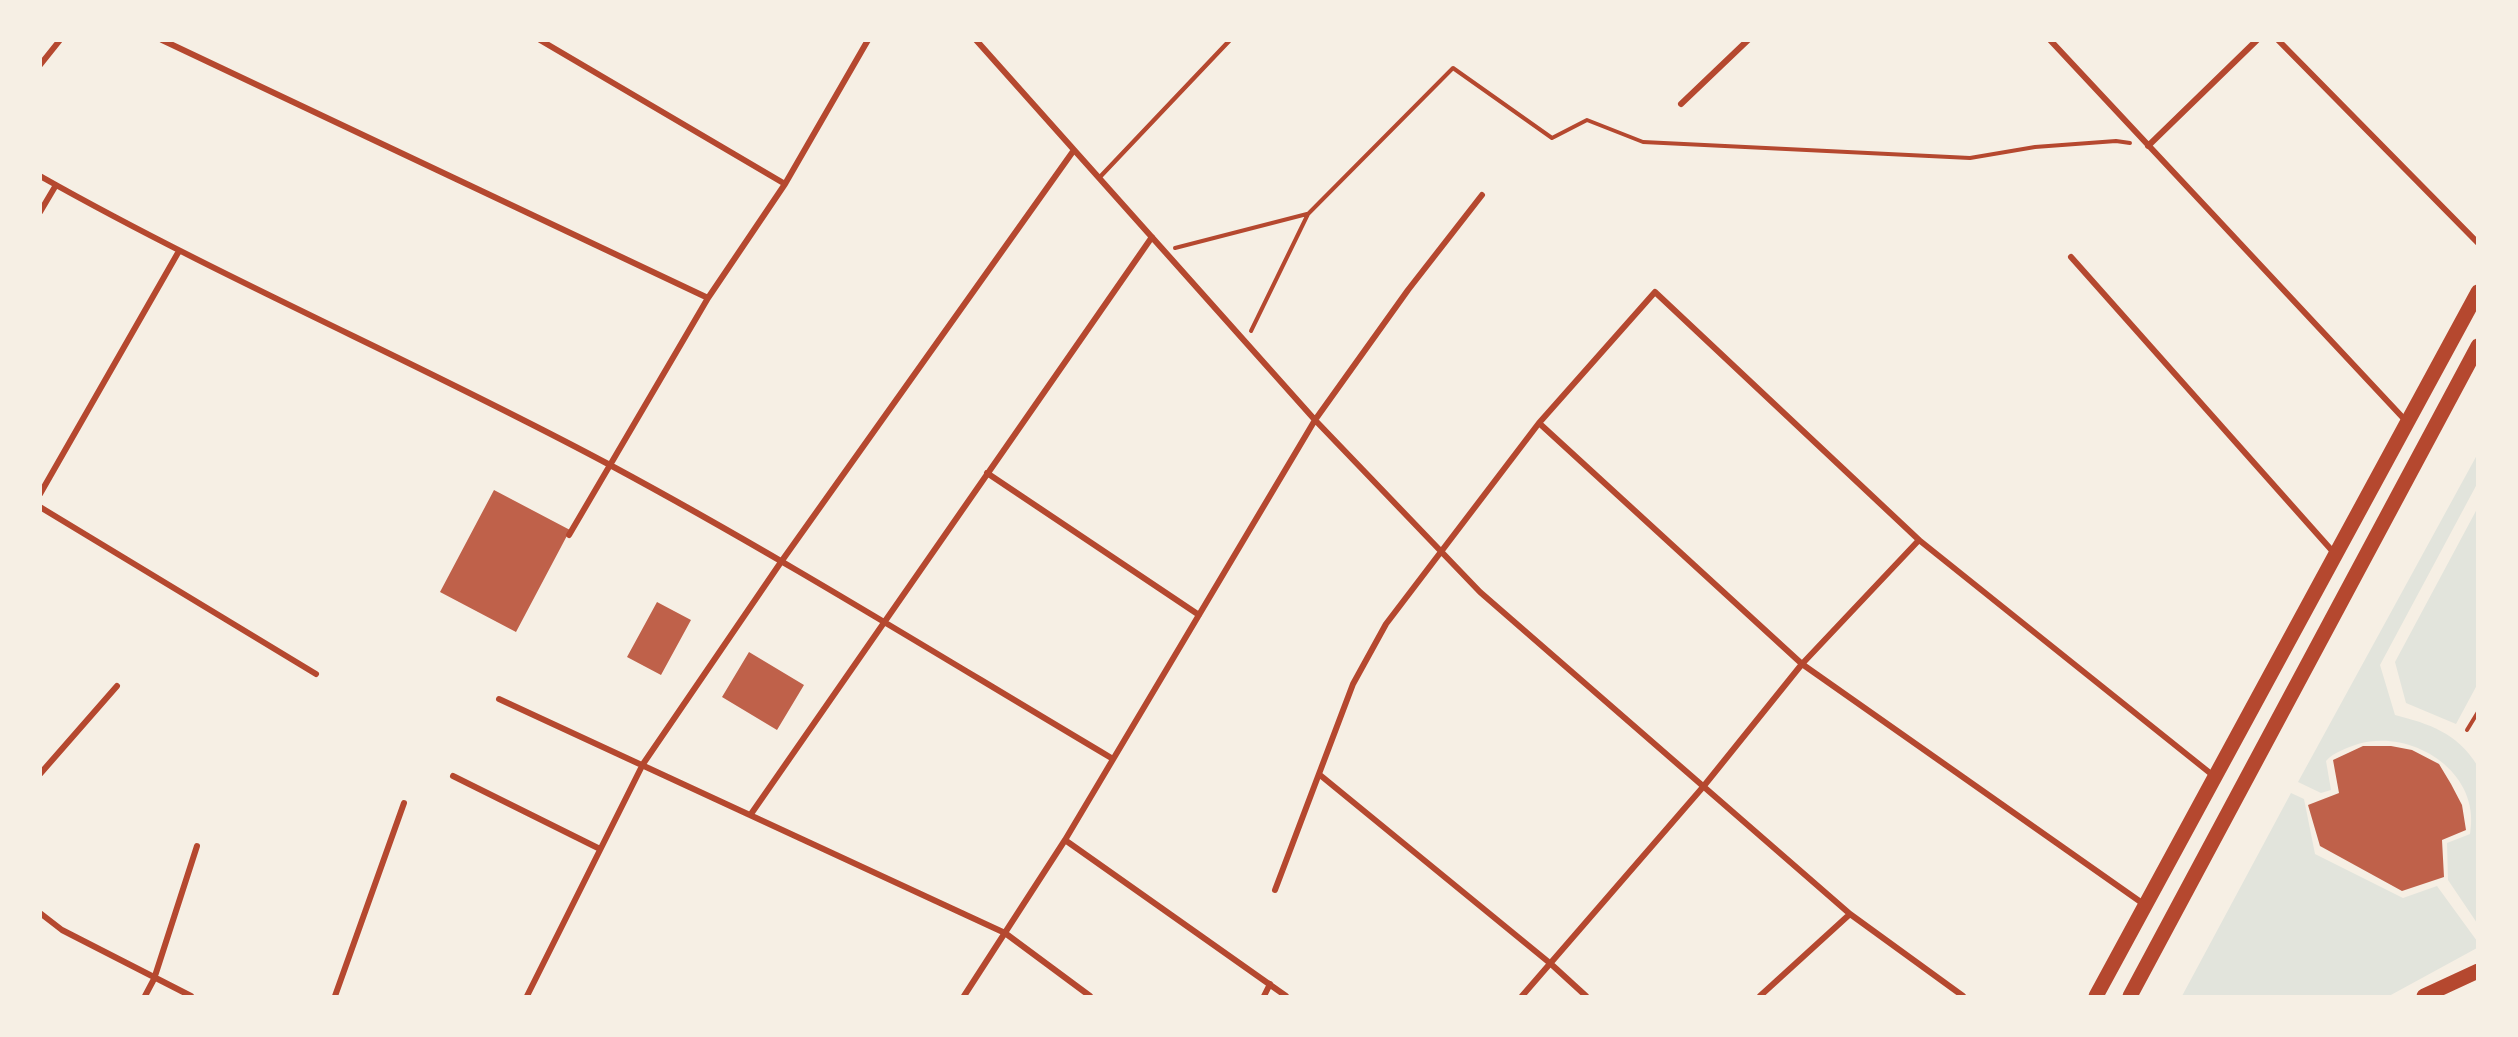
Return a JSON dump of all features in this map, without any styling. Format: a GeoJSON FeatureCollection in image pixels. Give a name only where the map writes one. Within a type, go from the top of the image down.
{"type":"FeatureCollection","features":[{"type":"Feature","properties":{"kind":"main road"},"geometry":{"type":"LineString","coordinates":[[2096,996],[2478,292]]}},
{"type":"Feature","properties":{"kind":"main road"},"geometry":{"type":"LineString","coordinates":[[2130,996],[2478,346]]}},
{"type":"Feature","properties":{"kind":"main road"},"geometry":{"type":"LineString","coordinates":[[2424,996],[2478,970]]}},
{"type":"Feature","properties":{"kind":"street"},"geometry":{"type":"LineString","coordinates":[[40,65],[60,40]]}},
{"type":"Feature","properties":{"kind":"street"},"geometry":{"type":"LineString","coordinates":[[162,40],[708,298]]}},
{"type":"Feature","properties":{"kind":"street"},"geometry":{"type":"LineString","coordinates":[[540,40],[785,184]]}},
{"type":"Feature","properties":{"kind":"street"},"geometry":{"type":"LineString","coordinates":[[569,535],[708,298],[785,184],[868,40]]}},
{"type":"Feature","properties":{"kind":"street"},"geometry":{"type":"LineString","coordinates":[[976,40],[1316,420],[1480,592],[1850,914],[1964,996]]}},
{"type":"Feature","properties":{"kind":"street"},"geometry":{"type":"LineString","coordinates":[[1681,104],[1748,40]]}},
{"type":"Feature","properties":{"kind":"street"},"geometry":{"type":"LineString","coordinates":[[2050,40],[2407,422]]}},
{"type":"Feature","properties":{"kind":"street"},"geometry":{"type":"LineString","coordinates":[[2148,146],[2257,40]]}},
{"type":"Feature","properties":{"kind":"street"},"geometry":{"type":"LineString","coordinates":[[2278,40],[2478,243]]}},
{"type":"Feature","properties":{"kind":"street"},"geometry":{"type":"LineString","coordinates":[[527,996],[642,764],[781,562],[1074,150]]}},
{"type":"Feature","properties":{"kind":"street"},"geometry":{"type":"LineString","coordinates":[[40,176],[179,251],[609,464],[781,562],[1113,759]]}},
{"type":"Feature","properties":{"kind":"street"},"geometry":{"type":"LineString","coordinates":[[40,212],[56,185]]}},
{"type":"Feature","properties":{"kind":"street"},"geometry":{"type":"LineString","coordinates":[[964,996],[1065,840],[1316,420],[1408,290],[1482,195]]}},
{"type":"Feature","properties":{"kind":"street"},"geometry":{"type":"LineString","coordinates":[[751,814],[1152,237]]}},
{"type":"Feature","properties":{"kind":"street"},"geometry":{"type":"LineString","coordinates":[[40,494],[179,251]]}},
{"type":"Feature","properties":{"kind":"street"},"geometry":{"type":"LineString","coordinates":[[2071,257],[2335,554]]}},
{"type":"Feature","properties":{"kind":"street"},"geometry":{"type":"LineString","coordinates":[[1275,890],[1353,684],[1386,624],[1440,550],[1539,423],[1655,292],[1919,540],[2215,777]]}},
{"type":"Feature","properties":{"kind":"street"},"geometry":{"type":"LineString","coordinates":[[1539,423],[1802,664],[2145,904]]}},
{"type":"Feature","properties":{"kind":"street"},"geometry":{"type":"LineString","coordinates":[[987,472],[1199,615]]}},
{"type":"Feature","properties":{"kind":"street"},"geometry":{"type":"LineString","coordinates":[[40,507],[316,674]]}},
{"type":"Feature","properties":{"kind":"street"},"geometry":{"type":"LineString","coordinates":[[1522,996],[1703,787],[1802,664],[1919,540]]}},
{"type":"Feature","properties":{"kind":"street"},"geometry":{"type":"LineString","coordinates":[[40,774],[117,686]]}},
{"type":"Feature","properties":{"kind":"street"},"geometry":{"type":"LineString","coordinates":[[499,699],[1005,933],[1090,996]]}},
{"type":"Feature","properties":{"kind":"street"},"geometry":{"type":"LineString","coordinates":[[1320,775],[1587,996]]}},
{"type":"Feature","properties":{"kind":"street"},"geometry":{"type":"LineString","coordinates":[[453,776],[600,849]]}},
{"type":"Feature","properties":{"kind":"street"},"geometry":{"type":"LineString","coordinates":[[335,996],[404,803]]}},
{"type":"Feature","properties":{"kind":"street"},"geometry":{"type":"LineString","coordinates":[[1065,840],[1286,996]]}},
{"type":"Feature","properties":{"kind":"street"},"geometry":{"type":"LineString","coordinates":[[146,996],[154,979],[197,846]]}},
{"type":"Feature","properties":{"kind":"street"},"geometry":{"type":"LineString","coordinates":[[40,913],[62,930],[191,996]]}},
{"type":"Feature","properties":{"kind":"street"},"geometry":{"type":"LineString","coordinates":[[1760,996],[1850,914]]}},
{"type":"Feature","properties":{"kind":"street"},"geometry":{"type":"LineString","coordinates":[[1264,996],[1270,984]]}},
{"type":"Feature","properties":{"kind":"lane"},"geometry":{"type":"LineString","coordinates":[[1099,178],[1230,40]]}},
{"type":"Feature","properties":{"kind":"path"},"geometry":{"type":"LineString","coordinates":[[1245,342],[1308,214],[1453,68],[1552,138],[1587,120],[1643,142],[1970,158],[2035,147],[2104,142],[2148,146]]}},
{"type":"Feature","properties":{"kind":"path"},"geometry":{"type":"LineString","coordinates":[[1164,251],[1308,214]]}},
{"type":"Feature","properties":{"kind":"path"},"geometry":{"type":"LineString","coordinates":[[2468,730],[2478,712]]}},
{"type":"Feature","properties":{"kind":"shaded area"},"geometry":{"type":"Polygon","coordinates":[[[2477,455],[2477,484],[2380,665],[2395,715],[2442,731],[2461,745],[2477,765],[2477,923],[2448,880],[2447,843],[2470,834],[2471,812],[2465,792],[2454,774],[2439,760],[2420,749],[2400,743],[2379,741],[2358,744],[2337,753],[2326,761],[2331,790],[2321,793],[2298,782],[2477,455]]]}},
{"type":"Feature","properties":{"kind":"shaded area"},"geometry":{"type":"Polygon","coordinates":[[[2477,509],[2477,685],[2456,724],[2406,703],[2395,662],[2477,509]]]}},
{"type":"Feature","properties":{"kind":"shaded area"},"geometry":{"type":"Polygon","coordinates":[[[2291,793],[2304,799],[2315,854],[2403,898],[2437,886],[2477,941],[2477,948],[2389,996],[2182,996],[2291,793]]]}},
{"type":"Feature","properties":{"kind":"building"},"geometry":{"type":"Polygon","coordinates":[[[494,490],[570,530],[516,632],[440,592],[494,490]]]}},
{"type":"Feature","properties":{"kind":"building"},"geometry":{"type":"Polygon","coordinates":[[[657,602],[691,620],[661,675],[627,657],[657,602]]]}},
{"type":"Feature","properties":{"kind":"building"},"geometry":{"type":"Polygon","coordinates":[[[749,652],[804,685],[777,730],[722,697],[749,652]]]}},
{"type":"Feature","properties":{"kind":"building"},"geometry":{"type":"Polygon","coordinates":[[[2363,746],[2391,746],[2412,750],[2439,764],[2462,805],[2466,830],[2442,840],[2444,877],[2402,891],[2320,846],[2308,805],[2339,793],[2333,760],[2363,746]]]}}]}
